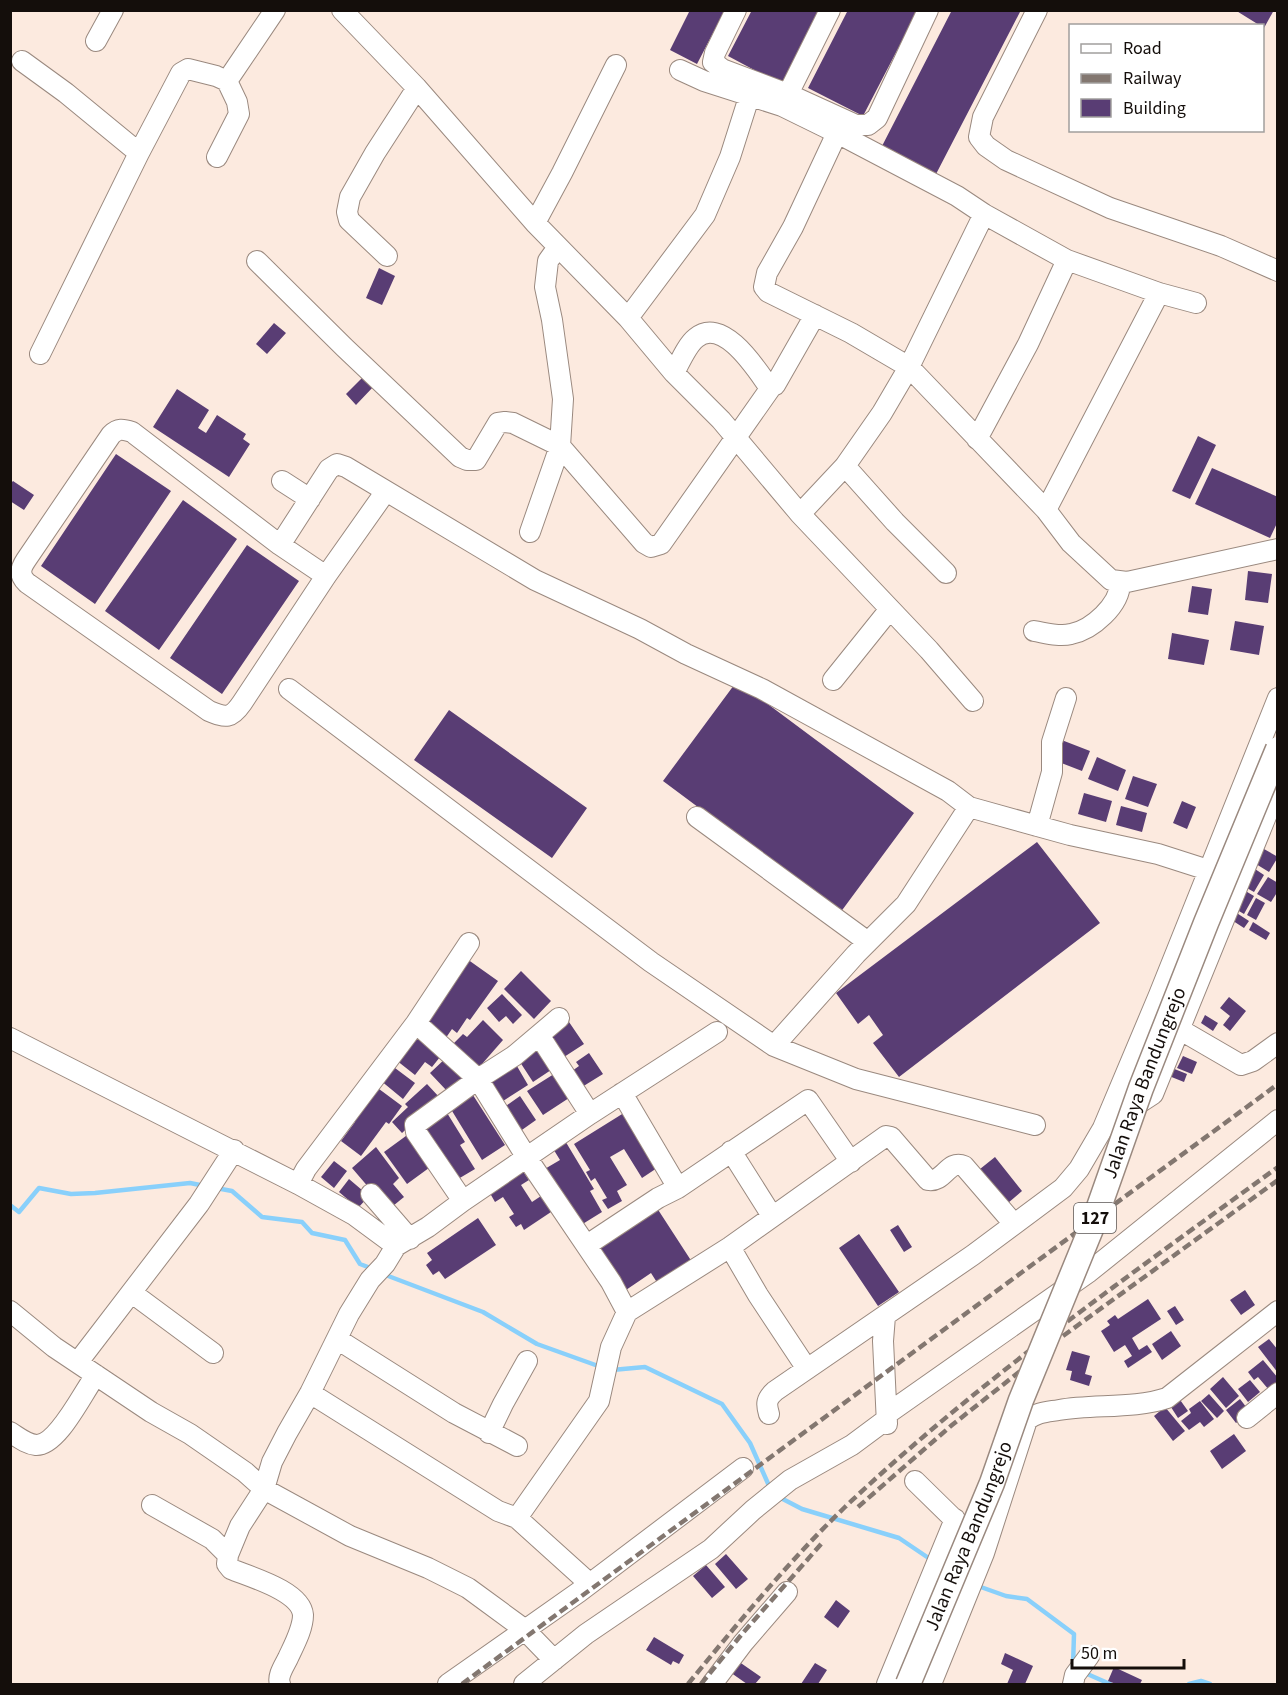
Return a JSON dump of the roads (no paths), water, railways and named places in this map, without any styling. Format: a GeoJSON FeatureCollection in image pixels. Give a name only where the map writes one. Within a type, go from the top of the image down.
{"type":"FeatureCollection","features":[{"type":"Feature","properties":{"kind":"main road","name":"Jalan Raya Bandungrejo"},"geometry":{"type":"LineString","coordinates":[[908,1684],[992,1483],[1021,1400],[1093,1224],[1141,1088],[1278,749]]}},
{"type":"Feature","properties":{"kind":"street"},"geometry":{"type":"LineString","coordinates":[[96,42],[113,10]]}},
{"type":"Feature","properties":{"kind":"street"},"geometry":{"type":"LineString","coordinates":[[227,81],[275,10]]}},
{"type":"Feature","properties":{"kind":"street"},"geometry":{"type":"LineString","coordinates":[[342,10],[417,88],[535,223],[628,318],[674,373],[736,437],[800,514],[856,570],[973,701]]}},
{"type":"Feature","properties":{"kind":"street"},"geometry":{"type":"LineString","coordinates":[[736,10],[715,53],[713,62],[722,69],[788,94],[856,125],[868,125],[877,118],[928,10]]}},
{"type":"Feature","properties":{"kind":"street"},"geometry":{"type":"LineString","coordinates":[[788,94],[830,10]]}},
{"type":"Feature","properties":{"kind":"street"},"geometry":{"type":"LineString","coordinates":[[1037,10],[983,117],[979,137],[986,146],[1006,160],[1110,208],[1221,246],[1278,272]]}},
{"type":"Feature","properties":{"kind":"street"},"geometry":{"type":"LineString","coordinates":[[22,61],[66,93],[139,153]]}},
{"type":"Feature","properties":{"kind":"street"},"geometry":{"type":"LineString","coordinates":[[535,223],[616,65]]}},
{"type":"Feature","properties":{"kind":"street"},"geometry":{"type":"LineString","coordinates":[[40,354],[139,153],[184,70],[216,76],[227,81],[237,102],[238,114],[217,157]]}},
{"type":"Feature","properties":{"kind":"street"},"geometry":{"type":"LineString","coordinates":[[680,70],[704,81],[782,106],[837,133],[965,201],[1067,260],[1159,293],[1196,303]]}},
{"type":"Feature","properties":{"kind":"street"},"geometry":{"type":"LineString","coordinates":[[387,256],[349,220],[346,212],[347,204],[357,182],[417,88]]}},
{"type":"Feature","properties":{"kind":"street"},"geometry":{"type":"LineString","coordinates":[[628,318],[705,215],[730,156],[750,94]]}},
{"type":"Feature","properties":{"kind":"street"},"geometry":{"type":"LineString","coordinates":[[837,133],[793,227],[765,279],[764,287],[768,292],[851,333],[909,367],[1046,510],[1071,543],[1111,580],[1120,583],[1278,549]]}},
{"type":"Feature","properties":{"kind":"street"},"geometry":{"type":"LineString","coordinates":[[800,514],[845,466],[882,413],[909,367],[984,214]]}},
{"type":"Feature","properties":{"kind":"street"},"geometry":{"type":"LineString","coordinates":[[530,532],[560,446],[563,399],[545,287],[549,261],[558,247]]}},
{"type":"Feature","properties":{"kind":"street"},"geometry":{"type":"LineString","coordinates":[[978,440],[1028,344],[1067,260]]}},
{"type":"Feature","properties":{"kind":"street"},"geometry":{"type":"LineString","coordinates":[[257,261],[460,457],[476,460],[498,423],[513,423],[560,446],[644,543],[654,547],[661,544],[772,386],[779,381],[814,315]]}},
{"type":"Feature","properties":{"kind":"street"},"geometry":{"type":"LineString","coordinates":[[1046,510],[1159,293]]}},
{"type":"Feature","properties":{"kind":"street"},"geometry":{"type":"LineString","coordinates":[[674,373],[695,338],[702,334],[712,333],[731,340],[743,351],[767,384],[772,386]]}},
{"type":"Feature","properties":{"kind":"street"},"geometry":{"type":"LineString","coordinates":[[326,576],[280,545],[132,432],[121,429],[111,435],[26,560],[21,574],[27,583],[209,711],[222,716],[234,714],[386,491]]}},
{"type":"Feature","properties":{"kind":"street"},"geometry":{"type":"LineString","coordinates":[[280,545],[329,468],[335,464],[346,467],[535,580],[762,689],[940,787],[969,807],[1070,836],[1158,854],[1208,870]]}},
{"type":"Feature","properties":{"kind":"street"},"geometry":{"type":"LineString","coordinates":[[845,466],[895,522],[946,573]]}},
{"type":"Feature","properties":{"kind":"street"},"geometry":{"type":"LineString","coordinates":[[282,481],[310,499]]}},
{"type":"Feature","properties":{"kind":"street"},"geometry":{"type":"LineString","coordinates":[[1034,631],[1060,635],[1073,634],[1083,629],[1112,605],[1120,590],[1120,583]]}},
{"type":"Feature","properties":{"kind":"street"},"geometry":{"type":"LineString","coordinates":[[833,680],[890,609]]}},
{"type":"Feature","properties":{"kind":"street"},"geometry":{"type":"LineString","coordinates":[[289,689],[651,962],[774,1046],[856,1079],[1035,1125]]}},
{"type":"Feature","properties":{"kind":"street"},"geometry":{"type":"LineString","coordinates":[[1037,826],[1052,772],[1052,742],[1066,698]]}},
{"type":"Feature","properties":{"kind":"street"},"geometry":{"type":"LineString","coordinates":[[769,1414],[766,1404],[769,1396],[973,1255],[1063,1188],[1079,1169],[1103,1128],[1278,698]]}},
{"type":"Feature","properties":{"kind":"street"},"geometry":{"type":"LineString","coordinates":[[1103,1128],[1153,1094],[1277,791]]}},
{"type":"Feature","properties":{"kind":"street"},"geometry":{"type":"LineString","coordinates":[[774,1046],[868,942],[906,904],[969,807]]}},
{"type":"Feature","properties":{"kind":"street"},"geometry":{"type":"LineString","coordinates":[[697,817],[868,942]]}},
{"type":"Feature","properties":{"kind":"street"},"geometry":{"type":"LineString","coordinates":[[298,1184],[306,1169],[416,1023],[469,943]]}},
{"type":"Feature","properties":{"kind":"street"},"geometry":{"type":"LineString","coordinates":[[463,1201],[416,1132],[415,1125],[514,1056],[559,1018]]}},
{"type":"Feature","properties":{"kind":"street"},"geometry":{"type":"LineString","coordinates":[[416,1023],[478,1079],[527,1158],[587,1245],[627,1312]]}},
{"type":"Feature","properties":{"kind":"street"},"geometry":{"type":"LineString","coordinates":[[1179,1029],[1241,1065],[1253,1061],[1278,1043]]}},
{"type":"Feature","properties":{"kind":"street"},"geometry":{"type":"LineString","coordinates":[[280,1684],[278,1680],[301,1627],[299,1602],[265,1582],[231,1569],[227,1564],[228,1555],[240,1526],[264,1489],[272,1462],[287,1432],[310,1393],[349,1314],[370,1280],[403,1242],[590,1114],[717,1032]]}},
{"type":"Feature","properties":{"kind":"street"},"geometry":{"type":"LineString","coordinates":[[539,1035],[590,1114]]}},
{"type":"Feature","properties":{"kind":"street"},"geometry":{"type":"LineString","coordinates":[[10,1038],[234,1150],[403,1242]]}},
{"type":"Feature","properties":{"kind":"street"},"geometry":{"type":"LineString","coordinates":[[622,1093],[678,1188]]}},
{"type":"Feature","properties":{"kind":"street"},"geometry":{"type":"LineString","coordinates":[[587,1245],[658,1198],[678,1188],[808,1100],[851,1162]]}},
{"type":"Feature","properties":{"kind":"street"},"geometry":{"type":"LineString","coordinates":[[524,1684],[586,1634],[711,1549],[790,1480],[852,1445],[887,1421],[1089,1272],[1278,1120]]}},
{"type":"Feature","properties":{"kind":"street"},"geometry":{"type":"LineString","coordinates":[[517,1518],[599,1401],[611,1347],[627,1312],[730,1247],[886,1136],[889,1136],[928,1180],[934,1181],[953,1166],[959,1164],[964,1166],[1014,1224]]}},
{"type":"Feature","properties":{"kind":"street"},"geometry":{"type":"LineString","coordinates":[[78,1362],[199,1204],[234,1150]]}},
{"type":"Feature","properties":{"kind":"street"},"geometry":{"type":"LineString","coordinates":[[731,1151],[772,1216]]}},
{"type":"Feature","properties":{"kind":"street"},"geometry":{"type":"LineString","coordinates":[[371,1194],[403,1242]]}},
{"type":"Feature","properties":{"kind":"street"},"geometry":{"type":"LineString","coordinates":[[730,1247],[758,1295],[807,1369]]}},
{"type":"Feature","properties":{"kind":"street"},"geometry":{"type":"LineString","coordinates":[[132,1293],[213,1353]]}},
{"type":"Feature","properties":{"kind":"street"},"geometry":{"type":"LineString","coordinates":[[10,1311],[54,1347],[152,1412],[190,1434],[246,1472],[264,1489],[350,1536],[455,1581],[524,1629],[554,1660]]}},
{"type":"Feature","properties":{"kind":"street"},"geometry":{"type":"LineString","coordinates":[[931,1684],[984,1553],[1027,1419],[1034,1414],[1076,1407],[1152,1403],[1167,1398],[1278,1311]]}},
{"type":"Feature","properties":{"kind":"street"},"geometry":{"type":"LineString","coordinates":[[885,1316],[883,1341],[887,1421]]}},
{"type":"Feature","properties":{"kind":"street"},"geometry":{"type":"LineString","coordinates":[[337,1339],[420,1392],[489,1433],[517,1446]]}},
{"type":"Feature","properties":{"kind":"street"},"geometry":{"type":"LineString","coordinates":[[489,1433],[527,1361]]}},
{"type":"Feature","properties":{"kind":"street"},"geometry":{"type":"LineString","coordinates":[[10,1432],[28,1443],[38,1445],[46,1443],[60,1430],[96,1376]]}},
{"type":"Feature","properties":{"kind":"street"},"geometry":{"type":"LineString","coordinates":[[310,1393],[498,1511],[517,1518],[589,1583]]}},
{"type":"Feature","properties":{"kind":"street"},"geometry":{"type":"LineString","coordinates":[[1247,1418],[1278,1393]]}},
{"type":"Feature","properties":{"kind":"street"},"geometry":{"type":"LineString","coordinates":[[448,1684],[589,1583],[743,1468]]}},
{"type":"Feature","properties":{"kind":"street"},"geometry":{"type":"LineString","coordinates":[[915,1481],[955,1518],[984,1553]]}},
{"type":"Feature","properties":{"kind":"street"},"geometry":{"type":"LineString","coordinates":[[152,1505],[212,1539],[228,1555]]}},
{"type":"Feature","properties":{"kind":"street"},"geometry":{"type":"LineString","coordinates":[[887,1684],[955,1518]]}},
{"type":"Feature","properties":{"kind":"street"},"geometry":{"type":"LineString","coordinates":[[712,1684],[743,1643],[787,1592]]}},
{"type":"Feature","properties":{"kind":"waterway"},"geometry":{"type":"LineString","coordinates":[[10,1205],[19,1212],[39,1188],[71,1194],[190,1183],[205,1186]]}},
{"type":"Feature","properties":{"kind":"waterway"},"geometry":{"type":"LineString","coordinates":[[216,1188],[232,1191],[262,1217],[302,1222],[312,1233],[345,1240],[360,1264],[373,1269]]}},
{"type":"Feature","properties":{"kind":"waterway"},"geometry":{"type":"LineString","coordinates":[[383,1274],[483,1312],[537,1344],[601,1367]]}},
{"type":"Feature","properties":{"kind":"waterway"},"geometry":{"type":"LineString","coordinates":[[612,1370],[645,1367],[722,1404],[750,1443],[770,1488]]}},
{"type":"Feature","properties":{"kind":"waterway"},"geometry":{"type":"LineString","coordinates":[[777,1496],[802,1509],[899,1538],[930,1559]]}},
{"type":"Feature","properties":{"kind":"waterway"},"geometry":{"type":"LineString","coordinates":[[978,1586],[1006,1596],[1027,1599],[1074,1634],[1073,1666]]}},
{"type":"Feature","properties":{"kind":"waterway"},"geometry":{"type":"LineString","coordinates":[[1085,1673],[1110,1684]]}},
{"type":"Feature","properties":{"kind":"waterway"},"geometry":{"type":"LineString","coordinates":[[1189,1684],[1201,1681],[1210,1684]]}},
{"type":"Feature","properties":{"kind":"railway"},"geometry":{"type":"LineString","coordinates":[[462,1684],[1278,1084]]}},
{"type":"Feature","properties":{"kind":"railway"},"geometry":{"type":"LineString","coordinates":[[688,1684],[803,1549],[896,1461],[948,1416],[1056,1330],[1278,1167]]}},
{"type":"Feature","properties":{"kind":"railway"},"geometry":{"type":"LineString","coordinates":[[1063,1336],[1278,1180]]}},
{"type":"Feature","properties":{"kind":"railway"},"geometry":{"type":"LineString","coordinates":[[858,1507],[952,1425],[1028,1365]]}},
{"type":"Feature","properties":{"kind":"railway"},"geometry":{"type":"LineString","coordinates":[[701,1684],[822,1543]]}}]}
